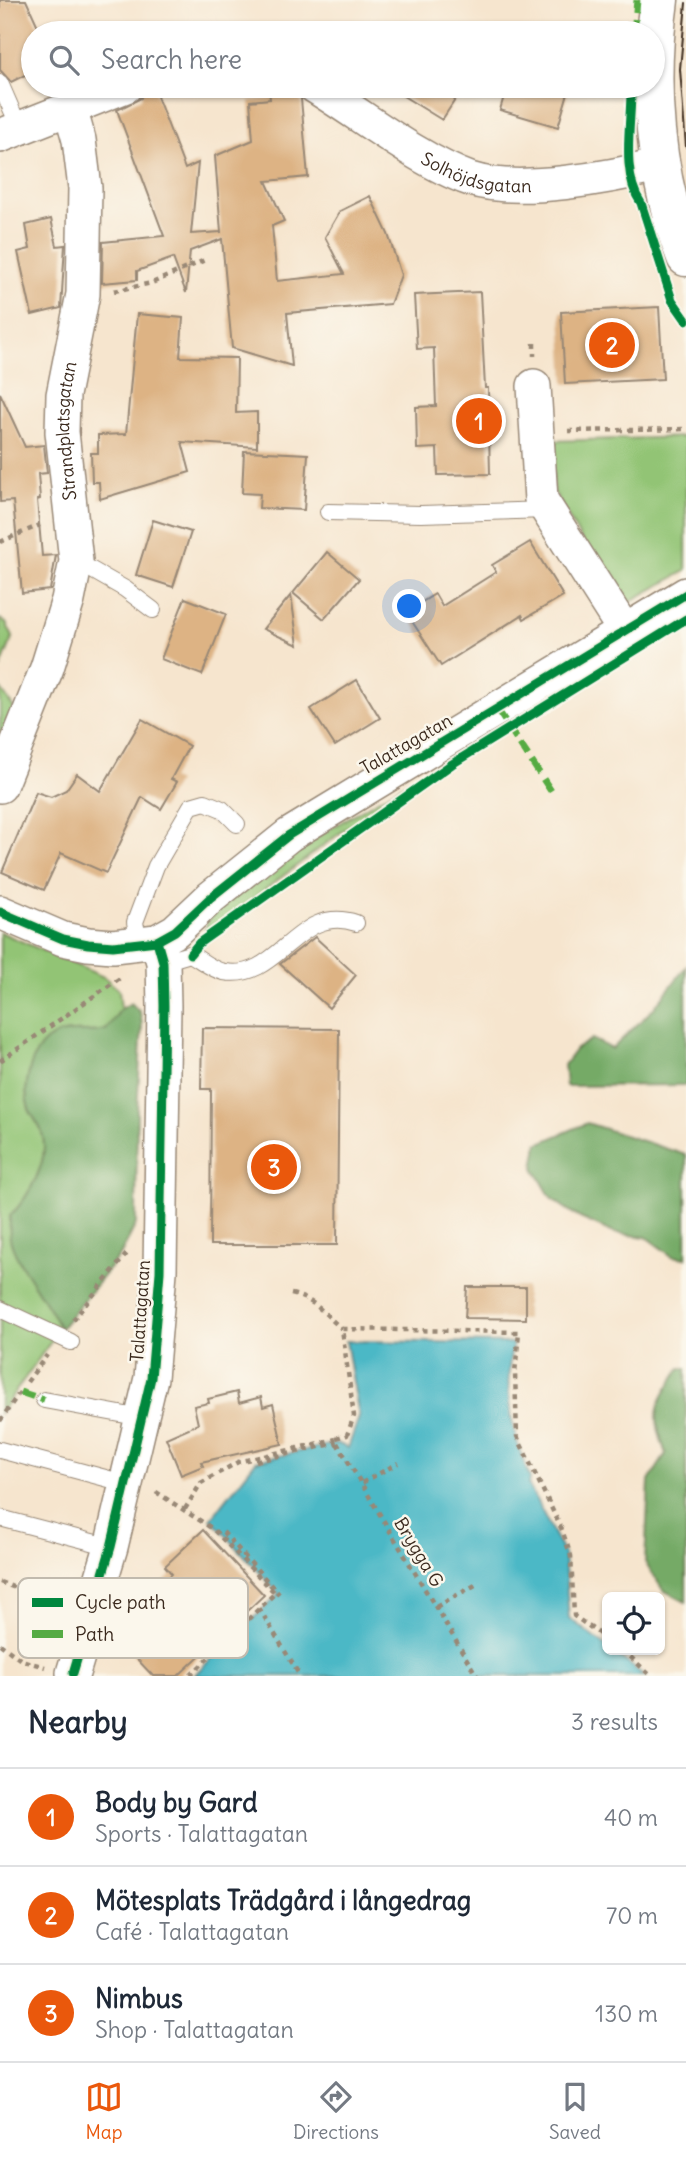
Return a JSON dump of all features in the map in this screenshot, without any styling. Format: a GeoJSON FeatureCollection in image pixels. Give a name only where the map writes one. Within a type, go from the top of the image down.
{"type":"FeatureCollection","features":[{"type":"Feature","properties":{"kind":"street"},"geometry":{"type":"LineString","coordinates":[[657,21],[659,0]]}},
{"type":"Feature","properties":{"kind":"street"},"geometry":{"type":"LineString","coordinates":[[10,132],[94,98]]}},
{"type":"Feature","properties":{"kind":"street","name":"Solhöjdsgatan"},"geometry":{"type":"LineString","coordinates":[[333,98],[448,170],[473,180],[524,184],[573,180],[661,165]]}},
{"type":"Feature","properties":{"kind":"street"},"geometry":{"type":"LineString","coordinates":[[655,98],[661,165],[671,216],[686,257]]}},
{"type":"Feature","properties":{"kind":"street","name":"Strandplatsgatan"},"geometry":{"type":"LineString","coordinates":[[0,786],[47,668],[68,600],[76,561],[62,432],[63,394],[83,294],[85,188],[79,140],[70,107]]}},
{"type":"Feature","properties":{"kind":"street"},"geometry":{"type":"LineString","coordinates":[[534,386],[538,487],[546,510],[624,630]]}},
{"type":"Feature","properties":{"kind":"street","name":"Talattagatan"},"geometry":{"type":"LineString","coordinates":[[102,1578],[151,1378],[159,1306],[153,949],[209,898],[289,835],[686,594]]}},
{"type":"Feature","properties":{"kind":"street"},"geometry":{"type":"LineString","coordinates":[[0,912],[63,939],[88,944],[153,949]]}},
{"type":"Feature","properties":{"kind":"street","name":"Talattagatan"},"geometry":{"type":"LineString","coordinates":[[73,1672],[77,1658]]}},
{"type":"Feature","properties":{"kind":"lane"},"geometry":{"type":"LineString","coordinates":[[0,83],[10,132]]}},
{"type":"Feature","properties":{"kind":"lane"},"geometry":{"type":"LineString","coordinates":[[328,512],[421,514],[546,510]]}},
{"type":"Feature","properties":{"kind":"lane"},"geometry":{"type":"LineString","coordinates":[[76,561],[125,589],[153,610]]}},
{"type":"Feature","properties":{"kind":"lane"},"geometry":{"type":"LineString","coordinates":[[237,824],[222,810],[205,802],[191,806],[156,866],[135,922],[153,949],[190,954],[221,972],[252,971],[322,919],[341,918],[356,923]]}},
{"type":"Feature","properties":{"kind":"lane"},"geometry":{"type":"LineString","coordinates":[[0,1309],[71,1342]]}},
{"type":"Feature","properties":{"kind":"lane"},"geometry":{"type":"LineString","coordinates":[[44,1400],[142,1418]]}},
{"type":"Feature","properties":{"kind":"lane"},"geometry":{"type":"LineString","coordinates":[[0,1450],[124,1483]]}},
{"type":"Feature","properties":{"kind":"lane"},"geometry":{"type":"LineString","coordinates":[[0,1518],[111,1547]]}},
{"type":"Feature","properties":{"kind":"path"},"geometry":{"type":"LineString","coordinates":[[83,294],[131,289],[173,276],[205,260]]}},
{"type":"Feature","properties":{"kind":"path"},"geometry":{"type":"LineString","coordinates":[[535,432],[686,429]]}},
{"type":"Feature","properties":{"kind":"path"},"geometry":{"type":"LineString","coordinates":[[0,542],[40,525],[72,520]]}},
{"type":"Feature","properties":{"kind":"path"},"geometry":{"type":"LineString","coordinates":[[0,1061],[124,975],[153,949]]}},
{"type":"Feature","properties":{"kind":"path"},"geometry":{"type":"LineString","coordinates":[[256,1461],[337,1441],[348,1435],[354,1416],[342,1329],[328,1313],[306,1297],[291,1294]]}},
{"type":"Feature","properties":{"kind":"path"},"geometry":{"type":"LineString","coordinates":[[342,1329],[519,1332],[515,1373],[517,1436],[562,1530],[571,1556],[574,1616],[602,1636]]}},
{"type":"Feature","properties":{"kind":"path"},"geometry":{"type":"LineString","coordinates":[[185,1509],[201,1483],[238,1461],[337,1441]]}},
{"type":"Feature","properties":{"kind":"path"},"geometry":{"type":"LineString","coordinates":[[362,1483],[398,1463]]}},
{"type":"Feature","properties":{"kind":"path"},"geometry":{"type":"LineString","coordinates":[[124,1483],[155,1492],[213,1529],[275,1593],[248,1620]]}},
{"type":"Feature","properties":{"kind":"path"},"geometry":{"type":"LineString","coordinates":[[223,1532],[279,1594]]}},
{"type":"Feature","properties":{"kind":"path"},"geometry":{"type":"LineString","coordinates":[[0,1582],[18,1589]]}},
{"type":"Feature","properties":{"kind":"path"},"geometry":{"type":"LineString","coordinates":[[436,1607],[477,1584]]}},
{"type":"Feature","properties":{"kind":"path"},"geometry":{"type":"LineString","coordinates":[[260,1609],[300,1676]]}},
{"type":"Feature","properties":{"kind":"path"},"geometry":{"type":"LineString","coordinates":[[0,1644],[18,1658]]}},
{"type":"Feature","properties":{"kind":"path"},"geometry":{"type":"LineString","coordinates":[[628,1655],[651,1676]]}},
{"type":"Feature","properties":{"kind":"path"},"geometry":{"type":"LineString","coordinates":[[18,1658],[73,1672]]}},
{"type":"Feature","properties":{"kind":"path"},"geometry":{"type":"LineString","coordinates":[[190,1676],[209,1658]]}},
{"type":"Feature","properties":{"kind":"green space"},"geometry":{"type":"Polygon","coordinates":[[[686,437],[686,571],[620,607],[554,492],[550,441],[686,437]]]}},
{"type":"Feature","properties":{"kind":"green space"},"geometry":{"type":"Polygon","coordinates":[[[0,619],[6,623],[13,637],[0,669],[0,619]]]}},
{"type":"Feature","properties":{"kind":"green space"},"geometry":{"type":"Polygon","coordinates":[[[0,688],[14,708],[0,767],[0,688]]]}},
{"type":"Feature","properties":{"kind":"green space"},"geometry":{"type":"Polygon","coordinates":[[[488,734],[348,827],[205,935],[207,921],[266,867],[488,734]]]}},
{"type":"Feature","properties":{"kind":"green space"},"geometry":{"type":"Polygon","coordinates":[[[0,932],[104,977],[119,990],[121,1009],[106,1030],[62,1033],[49,1039],[37,1053],[29,1071],[27,1101],[42,1133],[43,1155],[36,1178],[10,1216],[20,1263],[39,1288],[60,1329],[0,1413],[0,932]]]}},
{"type":"Feature","properties":{"kind":"green space"},"geometry":{"type":"Polygon","coordinates":[[[686,967],[686,1085],[566,1086],[564,1065],[576,1049],[592,1039],[612,1049],[653,1009],[686,967]]]}},
{"type":"Feature","properties":{"kind":"green space"},"geometry":{"type":"Polygon","coordinates":[[[131,1003],[140,1012],[142,1024],[137,1111],[136,1224],[121,1254],[60,1329],[18,1258],[10,1238],[10,1216],[36,1178],[43,1155],[42,1133],[30,1112],[27,1100],[29,1071],[37,1052],[49,1039],[62,1033],[106,1030],[121,1009],[131,1003]]]}},
{"type":"Feature","properties":{"kind":"green space"},"geometry":{"type":"Polygon","coordinates":[[[587,1123],[686,1155],[686,1258],[672,1256],[646,1237],[614,1233],[580,1218],[552,1199],[534,1168],[538,1144],[587,1123]]]}},
{"type":"Feature","properties":{"kind":"green space"},"geometry":{"type":"Polygon","coordinates":[[[680,1368],[686,1368],[686,1602],[663,1590],[645,1562],[649,1481],[666,1454],[658,1427],[658,1409],[680,1368]]]}},
{"type":"Feature","properties":{"kind":"water"},"geometry":{"type":"Polygon","coordinates":[[[346,1341],[513,1343],[508,1378],[514,1429],[530,1478],[528,1484],[564,1554],[569,1618],[602,1643],[602,1655],[617,1655],[645,1676],[197,1676],[195,1674],[212,1658],[248,1658],[248,1624],[279,1594],[211,1519],[256,1461],[337,1443],[348,1448],[359,1417],[346,1341]]]}},
{"type":"Feature","properties":{"kind":"building"},"geometry":{"type":"Polygon","coordinates":[[[0,0],[26,0],[36,21],[21,21],[21,77],[11,82],[0,70],[0,0]]]}},
{"type":"Feature","properties":{"kind":"building"},"geometry":{"type":"Polygon","coordinates":[[[141,98],[158,98],[185,169],[198,163],[191,234],[221,232],[215,156],[253,140],[250,101],[300,98],[308,177],[266,181],[284,221],[272,226],[277,281],[344,274],[325,237],[340,211],[370,196],[388,234],[401,275],[390,304],[287,313],[292,366],[232,348],[222,239],[190,251],[186,293],[173,258],[137,271],[137,280],[102,283],[103,242],[164,236],[117,110],[141,98]]]}},
{"type":"Feature","properties":{"kind":"building"},"geometry":{"type":"Polygon","coordinates":[[[406,98],[456,98],[442,120],[406,98]]]}},
{"type":"Feature","properties":{"kind":"building"},"geometry":{"type":"Polygon","coordinates":[[[504,98],[566,98],[558,127],[500,110],[504,98]]]}},
{"type":"Feature","properties":{"kind":"building"},"geometry":{"type":"Polygon","coordinates":[[[51,219],[57,246],[65,245],[61,308],[32,315],[18,252],[30,249],[26,225],[51,219]]]}},
{"type":"Feature","properties":{"kind":"building"},"geometry":{"type":"Polygon","coordinates":[[[480,292],[485,388],[488,388],[490,474],[438,475],[437,448],[417,449],[416,407],[436,406],[434,348],[417,349],[414,295],[480,292]]]}},
{"type":"Feature","properties":{"kind":"building"},"geometry":{"type":"Polygon","coordinates":[[[659,307],[663,379],[565,384],[561,312],[659,307]]]}},
{"type":"Feature","properties":{"kind":"building"},"geometry":{"type":"Polygon","coordinates":[[[137,314],[183,318],[180,357],[237,358],[236,413],[257,412],[257,447],[182,442],[190,472],[100,499],[99,482],[92,482],[91,453],[98,453],[98,435],[126,434],[137,314]]]}},
{"type":"Feature","properties":{"kind":"building"},"geometry":{"type":"Polygon","coordinates":[[[0,393],[25,447],[44,445],[47,473],[38,474],[40,499],[37,500],[42,556],[56,555],[50,590],[22,593],[13,501],[0,502],[0,393]]]}},
{"type":"Feature","properties":{"kind":"building"},"geometry":{"type":"Polygon","coordinates":[[[244,451],[308,454],[304,510],[259,508],[260,494],[242,493],[244,451]]]}},
{"type":"Feature","properties":{"kind":"building"},"geometry":{"type":"Polygon","coordinates":[[[153,520],[191,532],[173,587],[136,575],[153,520]]]}},
{"type":"Feature","properties":{"kind":"building"},"geometry":{"type":"Polygon","coordinates":[[[530,542],[563,596],[524,619],[522,615],[441,666],[406,612],[435,594],[442,606],[496,572],[492,565],[530,542]]]}},
{"type":"Feature","properties":{"kind":"building"},"geometry":{"type":"Polygon","coordinates":[[[327,552],[359,579],[324,619],[293,593],[327,552]]]}},
{"type":"Feature","properties":{"kind":"building"},"geometry":{"type":"Polygon","coordinates":[[[291,595],[298,645],[263,629],[291,595]]]}},
{"type":"Feature","properties":{"kind":"building"},"geometry":{"type":"Polygon","coordinates":[[[185,598],[226,614],[202,675],[161,659],[185,598]]]}},
{"type":"Feature","properties":{"kind":"building"},"geometry":{"type":"Polygon","coordinates":[[[357,680],[380,718],[335,746],[311,709],[357,680]]]}},
{"type":"Feature","properties":{"kind":"building"},"geometry":{"type":"Polygon","coordinates":[[[142,719],[189,746],[171,779],[177,782],[161,809],[142,797],[106,873],[61,853],[44,890],[2,872],[36,792],[51,797],[66,790],[77,774],[100,791],[142,719]]]}},
{"type":"Feature","properties":{"kind":"building"},"geometry":{"type":"Polygon","coordinates":[[[315,937],[356,975],[329,1008],[280,964],[315,937]]]}},
{"type":"Feature","properties":{"kind":"building"},"geometry":{"type":"Polygon","coordinates":[[[202,1028],[339,1029],[337,1245],[210,1245],[211,1089],[201,1089],[202,1028]]]}},
{"type":"Feature","properties":{"kind":"building"},"geometry":{"type":"Polygon","coordinates":[[[467,1287],[526,1287],[526,1319],[465,1318],[467,1287]]]}},
{"type":"Feature","properties":{"kind":"building"},"geometry":{"type":"Polygon","coordinates":[[[237,1392],[239,1403],[261,1397],[263,1407],[273,1404],[282,1444],[201,1462],[203,1466],[181,1475],[166,1438],[198,1424],[194,1406],[209,1403],[208,1399],[237,1392]]]}},
{"type":"Feature","properties":{"kind":"building"},"geometry":{"type":"Polygon","coordinates":[[[203,1530],[264,1595],[248,1610],[248,1578],[168,1578],[172,1574],[165,1566],[203,1530]]]}},
{"type":"Feature","properties":{"kind":"building"},"geometry":{"type":"Polygon","coordinates":[[[136,1658],[197,1658],[178,1676],[153,1676],[136,1658]]]}},
{"type":"Feature","properties":{"kind":"tram line"},"geometry":{"type":"LineString","coordinates":[[686,3],[680,69],[686,147]]}},
{"type":"Feature","properties":{"kind":"marked path"},"geometry":{"type":"LineString","coordinates":[[635,21],[637,0]]}},
{"type":"Feature","properties":{"kind":"marked path"},"geometry":{"type":"LineString","coordinates":[[497,709],[551,791]]}},
{"type":"Feature","properties":{"kind":"marked path"},"geometry":{"type":"LineString","coordinates":[[20,1392],[44,1400]]}},
{"type":"Feature","properties":{"kind":"cycle path"},"geometry":{"type":"LineString","coordinates":[[630,98],[628,146],[631,177],[672,300],[686,320]]}},
{"type":"Feature","properties":{"kind":"cycle path"},"geometry":{"type":"LineString","coordinates":[[0,912],[63,939],[88,944],[113,946],[157,941],[175,931],[210,898],[289,835],[686,594]]}},
{"type":"Feature","properties":{"kind":"cycle path"},"geometry":{"type":"LineString","coordinates":[[190,954],[199,943],[452,764],[686,619]]}},
{"type":"Feature","properties":{"kind":"cycle path"},"geometry":{"type":"LineString","coordinates":[[102,1578],[151,1378],[160,1272],[164,1006],[163,962],[157,941]]}},
{"type":"Feature","properties":{"kind":"cycle path"},"geometry":{"type":"LineString","coordinates":[[73,1673],[78,1658]]}},
{"type":"Feature","properties":{"kind":"place","name":"Mötesplats Trädgård i långedrag"},"geometry":{"type":"Point","coordinates":[612,345]}},
{"type":"Feature","properties":{"kind":"place","name":"Body by Gard"},"geometry":{"type":"Point","coordinates":[479,421]}},
{"type":"Feature","properties":{"kind":"place","name":"Nimbus"},"geometry":{"type":"Point","coordinates":[274,1167]}}]}
